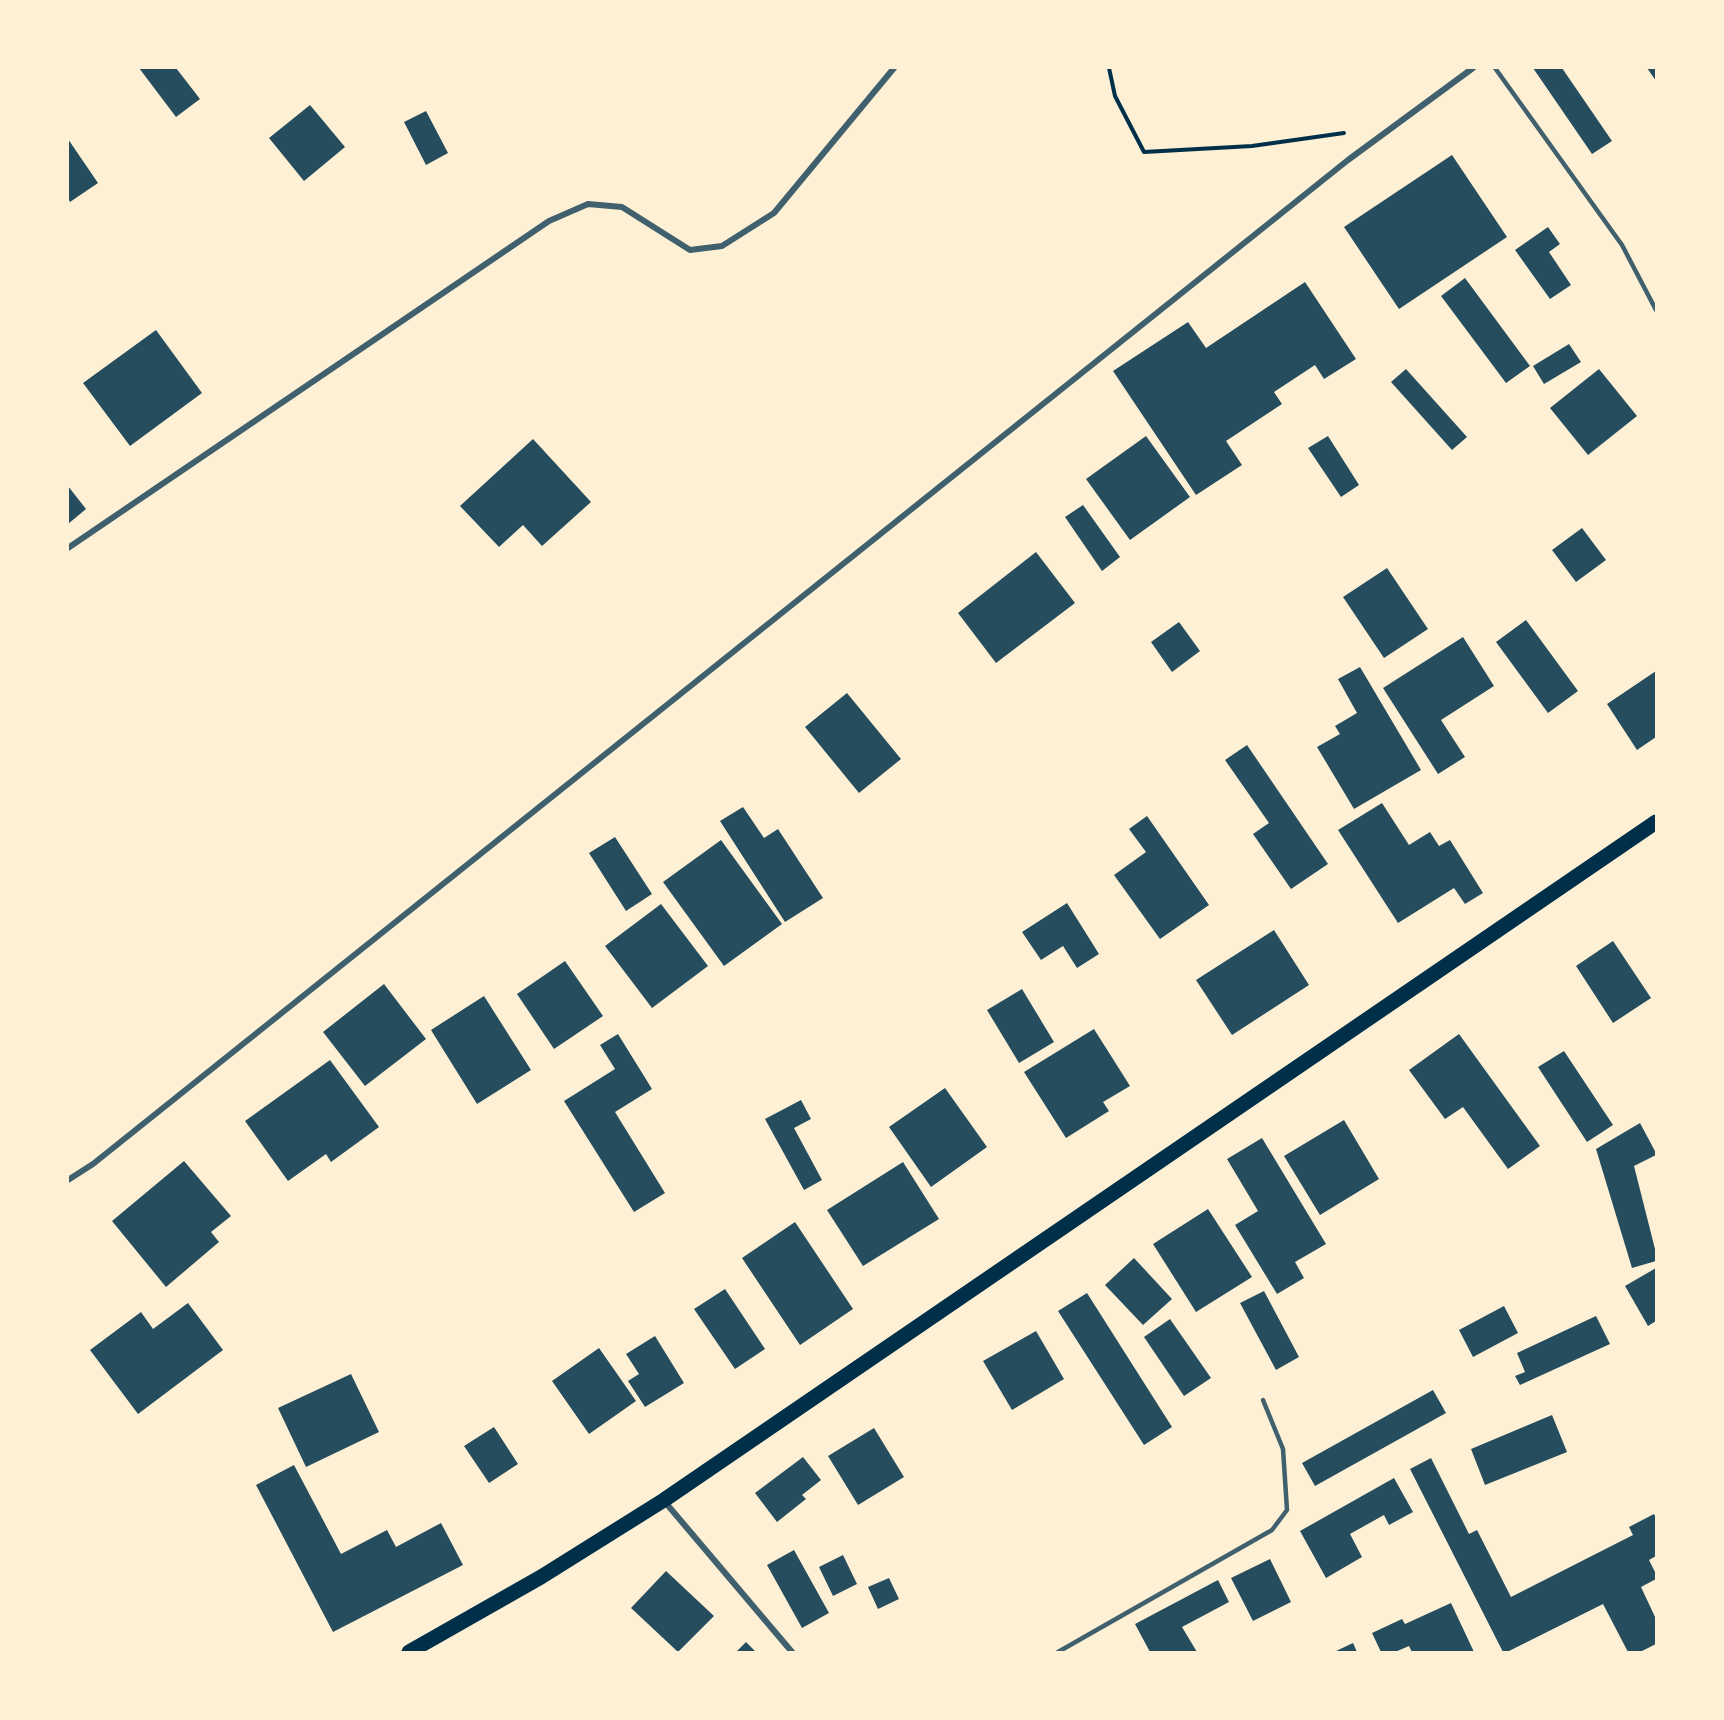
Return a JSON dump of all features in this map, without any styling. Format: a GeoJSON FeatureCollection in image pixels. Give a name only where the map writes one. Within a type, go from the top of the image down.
{"type":"FeatureCollection","features":[{"type":"Feature","properties":{"kind":"main road"},"geometry":{"type":"LineString","coordinates":[[409,1653],[541,1577],[664,1500],[1656,822]]}},
{"type":"Feature","properties":{"kind":"street"},"geometry":{"type":"LineString","coordinates":[[68,548],[549,221],[588,204],[622,207],[690,250],[723,246],[774,213],[894,68]]}},
{"type":"Feature","properties":{"kind":"street"},"geometry":{"type":"LineString","coordinates":[[68,1180],[102,1157],[1348,160],[1473,68]]}},
{"type":"Feature","properties":{"kind":"street"},"geometry":{"type":"LineString","coordinates":[[664,1500],[792,1653]]}},
{"type":"Feature","properties":{"kind":"lane"},"geometry":{"type":"LineString","coordinates":[[1496,68],[1623,245],[1656,310]]}},
{"type":"Feature","properties":{"kind":"lane"},"geometry":{"type":"LineString","coordinates":[[1058,1653],[1272,1530],[1287,1510],[1283,1449],[1263,1400]]}},
{"type":"Feature","properties":{"kind":"path"},"geometry":{"type":"LineString","coordinates":[[1108,68],[1115,96],[1144,152],[1252,146],[1395,125]]}},
{"type":"Feature","properties":{"kind":"building"},"geometry":{"type":"Polygon","coordinates":[[[139,68],[176,68],[200,99],[176,117],[139,68]]]}},
{"type":"Feature","properties":{"kind":"building"},"geometry":{"type":"Polygon","coordinates":[[[1533,68],[1562,68],[1612,141],[1592,154],[1533,68]]]}},
{"type":"Feature","properties":{"kind":"building"},"geometry":{"type":"Polygon","coordinates":[[[1647,68],[1656,68],[1656,81],[1647,68]]]}},
{"type":"Feature","properties":{"kind":"building"},"geometry":{"type":"Polygon","coordinates":[[[310,105],[345,147],[304,181],[269,138],[310,105]]]}},
{"type":"Feature","properties":{"kind":"building"},"geometry":{"type":"Polygon","coordinates":[[[426,111],[448,153],[426,165],[404,122],[426,111]]]}},
{"type":"Feature","properties":{"kind":"building"},"geometry":{"type":"Polygon","coordinates":[[[68,139],[98,183],[70,202],[68,198],[68,139]]]}},
{"type":"Feature","properties":{"kind":"building"},"geometry":{"type":"Polygon","coordinates":[[[1452,155],[1507,237],[1399,309],[1344,227],[1452,155]]]}},
{"type":"Feature","properties":{"kind":"building"},"geometry":{"type":"Polygon","coordinates":[[[1548,227],[1560,244],[1549,252],[1571,285],[1550,299],[1515,250],[1548,227]]]}},
{"type":"Feature","properties":{"kind":"building"},"geometry":{"type":"Polygon","coordinates":[[[1465,278],[1530,366],[1506,383],[1441,296],[1465,278]]]}},
{"type":"Feature","properties":{"kind":"building"},"geometry":{"type":"Polygon","coordinates":[[[1305,282],[1356,359],[1324,379],[1315,365],[1274,392],[1282,404],[1226,441],[1242,465],[1196,495],[1113,371],[1188,322],[1206,348],[1305,282]]]}},
{"type":"Feature","properties":{"kind":"building"},"geometry":{"type":"Polygon","coordinates":[[[156,330],[202,393],[130,446],[83,383],[156,330]]]}},
{"type":"Feature","properties":{"kind":"building"},"geometry":{"type":"Polygon","coordinates":[[[1569,344],[1581,362],[1544,384],[1533,366],[1569,344]]]}},
{"type":"Feature","properties":{"kind":"building"},"geometry":{"type":"Polygon","coordinates":[[[1406,369],[1467,437],[1452,450],[1391,382],[1406,369]]]}},
{"type":"Feature","properties":{"kind":"building"},"geometry":{"type":"Polygon","coordinates":[[[1599,369],[1637,416],[1588,455],[1550,408],[1599,369]]]}},
{"type":"Feature","properties":{"kind":"building"},"geometry":{"type":"Polygon","coordinates":[[[1146,436],[1190,497],[1130,540],[1086,479],[1146,436]]]}},
{"type":"Feature","properties":{"kind":"building"},"geometry":{"type":"Polygon","coordinates":[[[1328,436],[1359,485],[1341,497],[1308,448],[1328,436]]]}},
{"type":"Feature","properties":{"kind":"building"},"geometry":{"type":"Polygon","coordinates":[[[533,439],[591,502],[542,546],[523,525],[499,547],[460,506],[533,439]]]}},
{"type":"Feature","properties":{"kind":"building"},"geometry":{"type":"Polygon","coordinates":[[[68,486],[86,509],[68,524],[68,486]]]}},
{"type":"Feature","properties":{"kind":"building"},"geometry":{"type":"Polygon","coordinates":[[[1083,505],[1120,557],[1102,571],[1065,517],[1083,505]]]}},
{"type":"Feature","properties":{"kind":"building"},"geometry":{"type":"Polygon","coordinates":[[[1582,528],[1606,560],[1576,582],[1552,550],[1582,528]]]}},
{"type":"Feature","properties":{"kind":"building"},"geometry":{"type":"Polygon","coordinates":[[[1036,552],[1075,603],[996,663],[958,613],[1036,552]]]}},
{"type":"Feature","properties":{"kind":"building"},"geometry":{"type":"Polygon","coordinates":[[[1387,568],[1428,629],[1384,658],[1343,597],[1387,568]]]}},
{"type":"Feature","properties":{"kind":"building"},"geometry":{"type":"Polygon","coordinates":[[[1526,620],[1578,691],[1548,713],[1496,642],[1526,620]]]}},
{"type":"Feature","properties":{"kind":"building"},"geometry":{"type":"Polygon","coordinates":[[[1179,622],[1200,651],[1172,672],[1151,642],[1179,622]]]}},
{"type":"Feature","properties":{"kind":"building"},"geometry":{"type":"Polygon","coordinates":[[[1463,637],[1494,686],[1441,720],[1465,757],[1438,774],[1383,688],[1463,637]]]}},
{"type":"Feature","properties":{"kind":"building"},"geometry":{"type":"Polygon","coordinates":[[[1360,667],[1421,770],[1354,809],[1317,747],[1340,734],[1335,726],[1357,713],[1338,679],[1360,667]]]}},
{"type":"Feature","properties":{"kind":"building"},"geometry":{"type":"Polygon","coordinates":[[[1656,671],[1656,737],[1637,750],[1607,704],[1656,671]]]}},
{"type":"Feature","properties":{"kind":"building"},"geometry":{"type":"Polygon","coordinates":[[[847,693],[901,759],[859,793],[805,727],[847,693]]]}},
{"type":"Feature","properties":{"kind":"building"},"geometry":{"type":"Polygon","coordinates":[[[1247,745],[1328,864],[1291,889],[1253,834],[1269,823],[1225,760],[1247,745]]]}},
{"type":"Feature","properties":{"kind":"building"},"geometry":{"type":"Polygon","coordinates":[[[1382,803],[1409,845],[1430,832],[1439,846],[1450,840],[1483,893],[1465,904],[1454,888],[1398,923],[1338,830],[1382,803]]]}},
{"type":"Feature","properties":{"kind":"building"},"geometry":{"type":"Polygon","coordinates":[[[743,807],[764,838],[778,829],[823,898],[785,922],[720,821],[743,807]]]}},
{"type":"Feature","properties":{"kind":"building"},"geometry":{"type":"Polygon","coordinates":[[[1147,816],[1209,905],[1160,939],[1114,875],[1146,852],[1129,829],[1147,816]]]}},
{"type":"Feature","properties":{"kind":"building"},"geometry":{"type":"Polygon","coordinates":[[[615,837],[652,894],[626,911],[589,853],[615,837]]]}},
{"type":"Feature","properties":{"kind":"building"},"geometry":{"type":"Polygon","coordinates":[[[721,840],[782,924],[724,966],[663,882],[721,840]]]}},
{"type":"Feature","properties":{"kind":"building"},"geometry":{"type":"Polygon","coordinates":[[[1067,903],[1099,954],[1077,968],[1063,946],[1041,960],[1022,932],[1067,903]]]}},
{"type":"Feature","properties":{"kind":"building"},"geometry":{"type":"Polygon","coordinates":[[[661,904],[708,966],[652,1008],[605,946],[661,904]]]}},
{"type":"Feature","properties":{"kind":"building"},"geometry":{"type":"Polygon","coordinates":[[[1274,930],[1309,985],[1232,1035],[1196,980],[1274,930]]]}},
{"type":"Feature","properties":{"kind":"building"},"geometry":{"type":"Polygon","coordinates":[[[1613,941],[1651,998],[1613,1023],[1576,966],[1613,941]]]}},
{"type":"Feature","properties":{"kind":"building"},"geometry":{"type":"Polygon","coordinates":[[[565,961],[603,1016],[554,1049],[517,994],[565,961]]]}},
{"type":"Feature","properties":{"kind":"building"},"geometry":{"type":"Polygon","coordinates":[[[384,984],[426,1039],[365,1086],[323,1032],[384,984]]]}},
{"type":"Feature","properties":{"kind":"building"},"geometry":{"type":"Polygon","coordinates":[[[1022,989],[1054,1042],[1019,1063],[987,1010],[1022,989]]]}},
{"type":"Feature","properties":{"kind":"building"},"geometry":{"type":"Polygon","coordinates":[[[484,996],[531,1070],[477,1104],[431,1030],[484,996]]]}},
{"type":"Feature","properties":{"kind":"building"},"geometry":{"type":"Polygon","coordinates":[[[1094,1029],[1130,1086],[1103,1102],[1109,1111],[1066,1138],[1024,1072],[1094,1029]]]}},
{"type":"Feature","properties":{"kind":"building"},"geometry":{"type":"Polygon","coordinates":[[[618,1034],[652,1089],[615,1112],[665,1193],[634,1212],[564,1101],[615,1069],[600,1045],[618,1034]]]}},
{"type":"Feature","properties":{"kind":"building"},"geometry":{"type":"Polygon","coordinates":[[[1459,1034],[1540,1146],[1508,1169],[1463,1107],[1445,1119],[1409,1070],[1459,1034]]]}},
{"type":"Feature","properties":{"kind":"building"},"geometry":{"type":"Polygon","coordinates":[[[1564,1051],[1613,1125],[1587,1142],[1538,1067],[1564,1051]]]}},
{"type":"Feature","properties":{"kind":"building"},"geometry":{"type":"Polygon","coordinates":[[[330,1060],[379,1127],[331,1162],[326,1154],[288,1181],[245,1121],[330,1060]]]}},
{"type":"Feature","properties":{"kind":"building"},"geometry":{"type":"Polygon","coordinates":[[[945,1088],[987,1147],[931,1187],[889,1127],[945,1088]]]}},
{"type":"Feature","properties":{"kind":"building"},"geometry":{"type":"Polygon","coordinates":[[[801,1100],[811,1119],[794,1128],[822,1180],[804,1190],[765,1119],[801,1100]]]}},
{"type":"Feature","properties":{"kind":"building"},"geometry":{"type":"Polygon","coordinates":[[[1344,1120],[1379,1179],[1320,1215],[1284,1156],[1344,1120]]]}},
{"type":"Feature","properties":{"kind":"building"},"geometry":{"type":"Polygon","coordinates":[[[1640,1123],[1656,1153],[1634,1166],[1656,1253],[1656,1261],[1632,1268],[1596,1149],[1640,1123]]]}},
{"type":"Feature","properties":{"kind":"building"},"geometry":{"type":"Polygon","coordinates":[[[1262,1138],[1326,1244],[1295,1262],[1304,1278],[1277,1294],[1235,1225],[1258,1211],[1227,1159],[1262,1138]]]}},
{"type":"Feature","properties":{"kind":"building"},"geometry":{"type":"Polygon","coordinates":[[[184,1161],[231,1216],[211,1232],[219,1242],[166,1287],[112,1221],[184,1161]]]}},
{"type":"Feature","properties":{"kind":"building"},"geometry":{"type":"Polygon","coordinates":[[[903,1162],[939,1219],[863,1266],[827,1210],[903,1162]]]}},
{"type":"Feature","properties":{"kind":"building"},"geometry":{"type":"Polygon","coordinates":[[[1208,1209],[1252,1277],[1196,1312],[1153,1244],[1208,1209]]]}},
{"type":"Feature","properties":{"kind":"building"},"geometry":{"type":"Polygon","coordinates":[[[795,1222],[853,1309],[800,1345],[742,1258],[795,1222]]]}},
{"type":"Feature","properties":{"kind":"building"},"geometry":{"type":"Polygon","coordinates":[[[1134,1258],[1172,1299],[1143,1325],[1105,1285],[1134,1258]]]}},
{"type":"Feature","properties":{"kind":"building"},"geometry":{"type":"Polygon","coordinates":[[[1656,1268],[1656,1321],[1648,1326],[1625,1286],[1656,1268]]]}},
{"type":"Feature","properties":{"kind":"building"},"geometry":{"type":"Polygon","coordinates":[[[725,1289],[765,1349],[735,1369],[694,1309],[725,1289]]]}},
{"type":"Feature","properties":{"kind":"building"},"geometry":{"type":"Polygon","coordinates":[[[1264,1291],[1299,1357],[1276,1370],[1240,1303],[1264,1291]]]}},
{"type":"Feature","properties":{"kind":"building"},"geometry":{"type":"Polygon","coordinates":[[[1087,1293],[1172,1427],[1144,1445],[1058,1311],[1087,1293]]]}},
{"type":"Feature","properties":{"kind":"building"},"geometry":{"type":"Polygon","coordinates":[[[188,1303],[223,1350],[138,1414],[90,1350],[141,1312],[153,1329],[188,1303]]]}},
{"type":"Feature","properties":{"kind":"building"},"geometry":{"type":"Polygon","coordinates":[[[1504,1306],[1518,1333],[1473,1357],[1459,1330],[1504,1306]]]}},
{"type":"Feature","properties":{"kind":"building"},"geometry":{"type":"Polygon","coordinates":[[[1596,1316],[1610,1344],[1520,1385],[1515,1376],[1525,1372],[1517,1353],[1596,1316]]]}},
{"type":"Feature","properties":{"kind":"building"},"geometry":{"type":"Polygon","coordinates":[[[1170,1319],[1211,1378],[1184,1396],[1144,1337],[1170,1319]]]}},
{"type":"Feature","properties":{"kind":"building"},"geometry":{"type":"Polygon","coordinates":[[[1036,1331],[1064,1379],[1012,1410],[983,1361],[1036,1331]]]}},
{"type":"Feature","properties":{"kind":"building"},"geometry":{"type":"Polygon","coordinates":[[[655,1336],[684,1383],[645,1407],[628,1381],[639,1374],[626,1354],[655,1336]]]}},
{"type":"Feature","properties":{"kind":"building"},"geometry":{"type":"Polygon","coordinates":[[[599,1348],[636,1401],[589,1434],[552,1381],[599,1348]]]}},
{"type":"Feature","properties":{"kind":"building"},"geometry":{"type":"Polygon","coordinates":[[[351,1374],[379,1432],[306,1467],[278,1408],[351,1374]]]}},
{"type":"Feature","properties":{"kind":"building"},"geometry":{"type":"Polygon","coordinates":[[[1433,1390],[1446,1413],[1315,1486],[1302,1463],[1433,1390]]]}},
{"type":"Feature","properties":{"kind":"building"},"geometry":{"type":"Polygon","coordinates":[[[1552,1415],[1567,1452],[1485,1485],[1471,1449],[1552,1415]]]}},
{"type":"Feature","properties":{"kind":"building"},"geometry":{"type":"Polygon","coordinates":[[[494,1427],[518,1464],[489,1483],[464,1446],[494,1427]]]}},
{"type":"Feature","properties":{"kind":"building"},"geometry":{"type":"Polygon","coordinates":[[[874,1428],[904,1477],[858,1505],[828,1456],[874,1428]]]}},
{"type":"Feature","properties":{"kind":"building"},"geometry":{"type":"Polygon","coordinates":[[[803,1457],[821,1480],[802,1495],[806,1499],[777,1522],[755,1493],[803,1457]]]}},
{"type":"Feature","properties":{"kind":"building"},"geometry":{"type":"Polygon","coordinates":[[[1431,1458],[1469,1534],[1477,1530],[1511,1597],[1633,1535],[1629,1527],[1654,1514],[1656,1518],[1656,1556],[1649,1560],[1656,1579],[1641,1587],[1656,1619],[1656,1644],[1640,1652],[1628,1652],[1603,1604],[1503,1652],[1410,1469],[1431,1458]]]}},
{"type":"Feature","properties":{"kind":"building"},"geometry":{"type":"Polygon","coordinates":[[[294,1465],[341,1554],[387,1530],[396,1547],[441,1523],[463,1565],[333,1632],[256,1485],[294,1465]]]}},
{"type":"Feature","properties":{"kind":"building"},"geometry":{"type":"Polygon","coordinates":[[[1394,1478],[1413,1512],[1389,1525],[1384,1515],[1350,1534],[1362,1557],[1326,1578],[1300,1531],[1394,1478]]]}},
{"type":"Feature","properties":{"kind":"building"},"geometry":{"type":"Polygon","coordinates":[[[794,1550],[829,1613],[802,1628],[767,1565],[794,1550]]]}},
{"type":"Feature","properties":{"kind":"building"},"geometry":{"type":"Polygon","coordinates":[[[843,1555],[857,1584],[833,1596],[819,1567],[843,1555]]]}},
{"type":"Feature","properties":{"kind":"building"},"geometry":{"type":"Polygon","coordinates":[[[1270,1559],[1291,1602],[1253,1621],[1231,1578],[1270,1559]]]}},
{"type":"Feature","properties":{"kind":"building"},"geometry":{"type":"Polygon","coordinates":[[[666,1571],[714,1616],[678,1652],[631,1608],[666,1571]]]}},
{"type":"Feature","properties":{"kind":"building"},"geometry":{"type":"Polygon","coordinates":[[[889,1578],[899,1599],[878,1609],[868,1587],[889,1578]]]}},
{"type":"Feature","properties":{"kind":"building"},"geometry":{"type":"Polygon","coordinates":[[[1218,1580],[1229,1602],[1182,1627],[1197,1652],[1150,1652],[1135,1624],[1218,1580]]]}},
{"type":"Feature","properties":{"kind":"building"},"geometry":{"type":"Polygon","coordinates":[[[1451,1603],[1474,1652],[1412,1652],[1409,1646],[1395,1652],[1381,1652],[1372,1633],[1402,1619],[1405,1624],[1451,1603]]]}},
{"type":"Feature","properties":{"kind":"building"},"geometry":{"type":"Polygon","coordinates":[[[746,1642],[756,1652],[736,1652],[746,1642]]]}},
{"type":"Feature","properties":{"kind":"building"},"geometry":{"type":"Polygon","coordinates":[[[1353,1643],[1357,1652],[1334,1652],[1353,1643]]]}}]}
